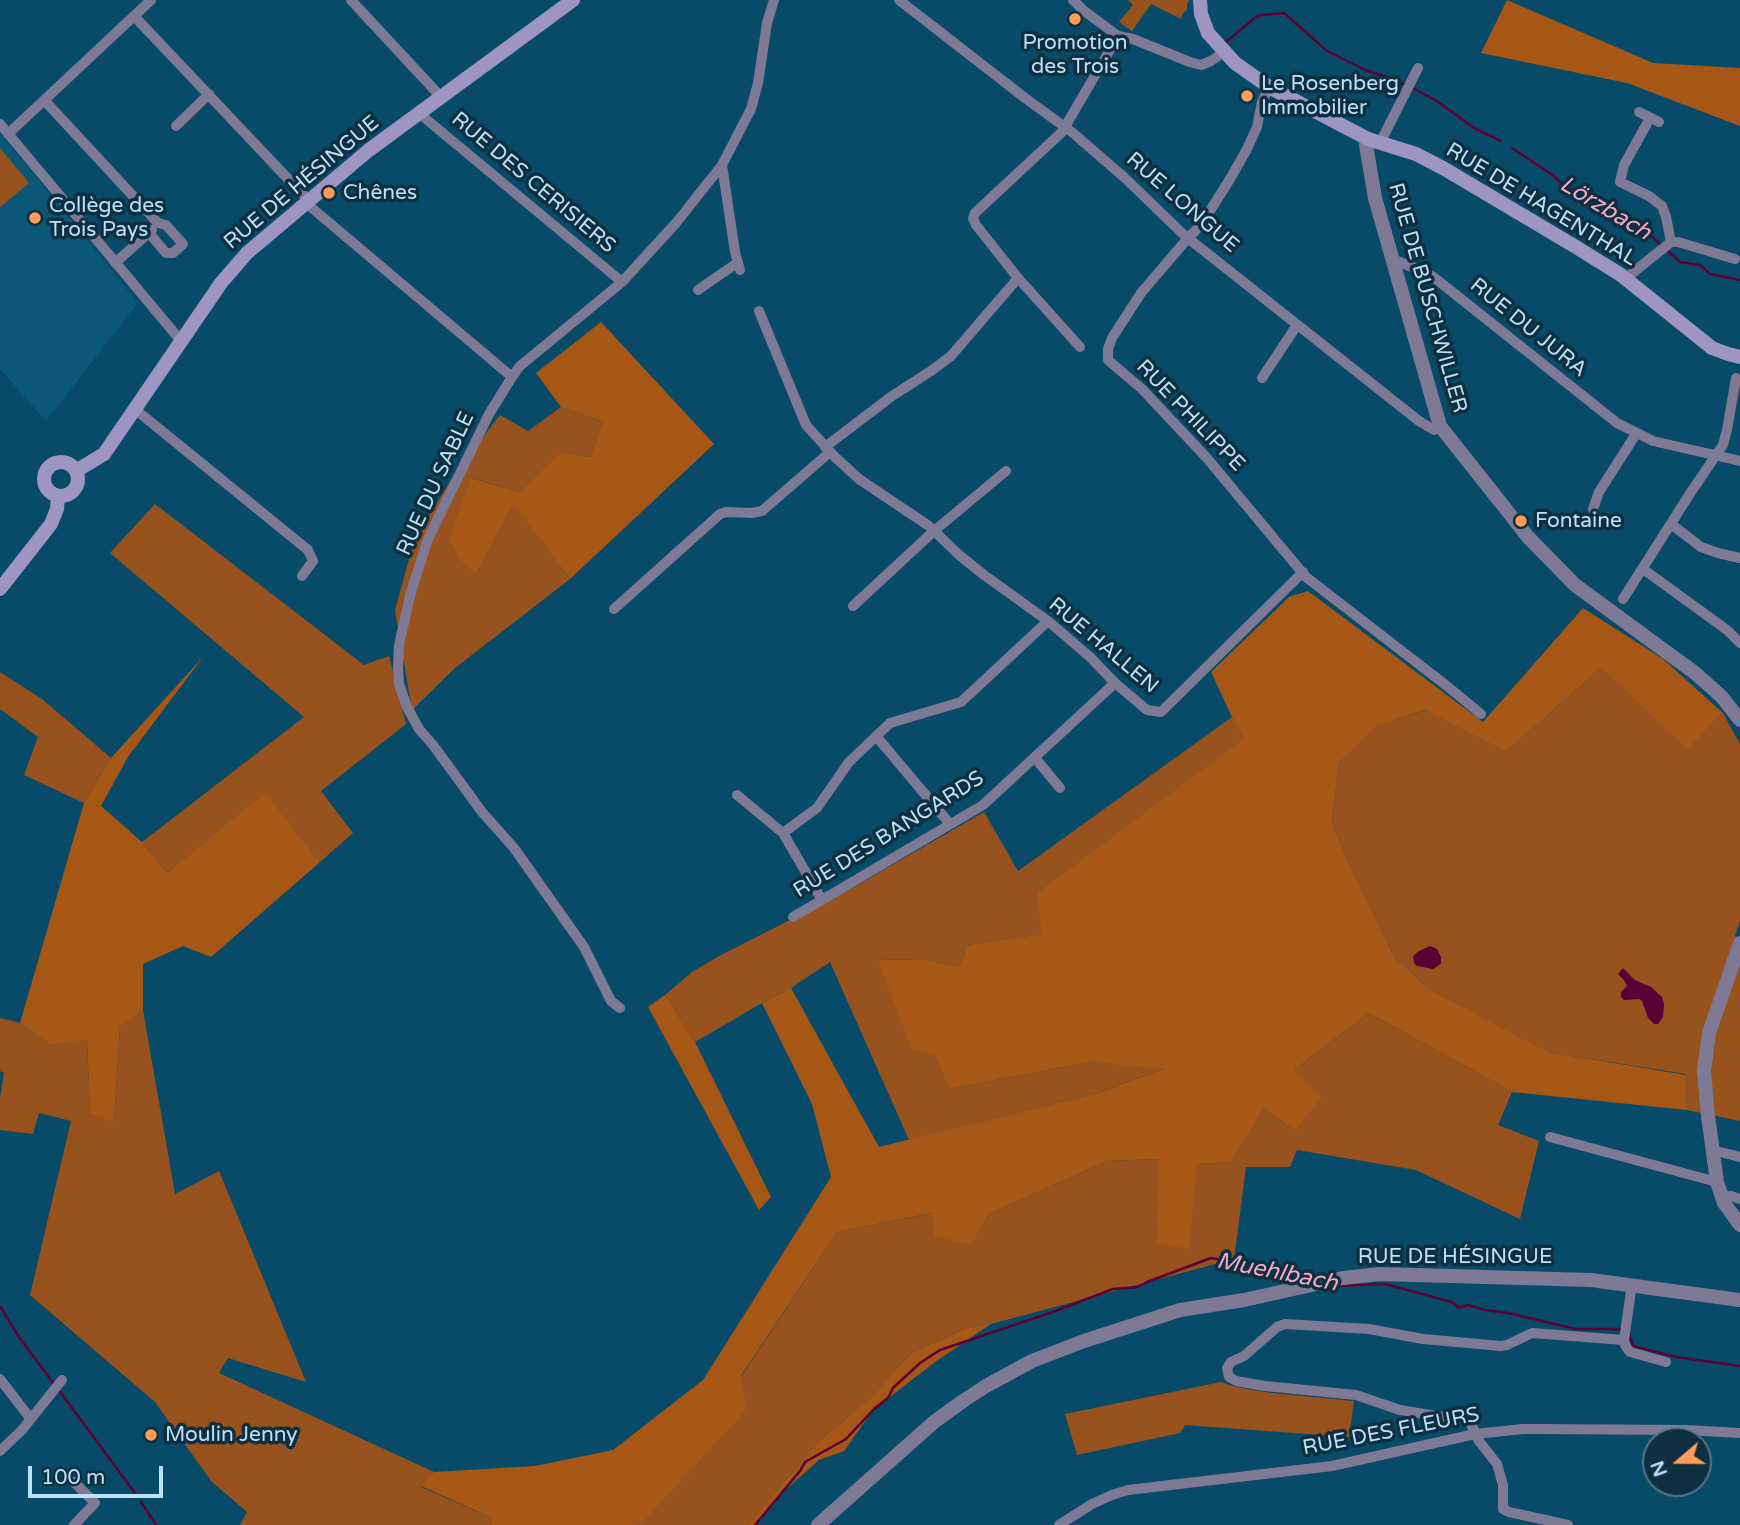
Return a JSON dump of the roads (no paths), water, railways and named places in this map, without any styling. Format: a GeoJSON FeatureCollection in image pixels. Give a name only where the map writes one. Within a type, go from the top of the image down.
{"type":"FeatureCollection","features":[{"type":"Feature","properties":{"kind":"main road","name":"RUE DE HÉSINGUE"},"geometry":{"type":"LineString","coordinates":[[76,471],[104,454],[234,266],[247,253],[369,150],[573,0]]}},
{"type":"Feature","properties":{"kind":"main road","name":"RUE DE HAGENTHAL"},"geometry":{"type":"LineString","coordinates":[[1199,0],[1203,24],[1224,52],[1248,74],[1374,141],[1416,155],[1443,168],[1577,247],[1625,279],[1697,336],[1738,353]]}},
{"type":"Feature","properties":{"kind":"main road"},"geometry":{"type":"LineString","coordinates":[[58,462],[71,466],[78,476],[76,487],[69,495],[58,496],[52,494],[45,485],[45,473],[50,466],[58,462]]}},
{"type":"Feature","properties":{"kind":"main road"},"geometry":{"type":"LineString","coordinates":[[0,589],[51,524],[57,509],[58,496]]}},
{"type":"Feature","properties":{"kind":"street"},"geometry":{"type":"LineString","coordinates":[[8,134],[151,0]]}},
{"type":"Feature","properties":{"kind":"street"},"geometry":{"type":"LineString","coordinates":[[351,0],[441,97]]}},
{"type":"Feature","properties":{"kind":"street","name":"RUE DU SABLE"},"geometry":{"type":"LineString","coordinates":[[620,1008],[611,1001],[584,947],[514,848],[482,812],[419,729],[399,684],[399,645],[411,592],[428,539],[489,414],[512,376],[525,361],[622,282],[676,223],[722,165],[754,100],[774,0]]}},
{"type":"Feature","properties":{"kind":"street","name":"RUE LONGUE"},"geometry":{"type":"LineString","coordinates":[[898,0],[1065,127],[1125,178],[1188,238],[1419,421],[1433,430],[1440,426]]}},
{"type":"Feature","properties":{"kind":"street"},"geometry":{"type":"LineString","coordinates":[[1073,0],[1118,36],[1133,39],[1201,65],[1224,52]]}},
{"type":"Feature","properties":{"kind":"street"},"geometry":{"type":"LineString","coordinates":[[134,16],[307,202],[512,376]]}},
{"type":"Feature","properties":{"kind":"street"},"geometry":{"type":"LineString","coordinates":[[1080,347],[1018,278],[973,218],[975,213],[1062,132],[1118,36]]}},
{"type":"Feature","properties":{"kind":"street"},"geometry":{"type":"LineString","coordinates":[[1374,141],[1396,115],[1418,68]]}},
{"type":"Feature","properties":{"kind":"street","name":"RUE PHILIPPE"},"geometry":{"type":"LineString","coordinates":[[1269,87],[1262,102],[1257,127],[1246,151],[1201,225],[1141,293],[1112,338],[1108,360],[1142,389],[1206,457],[1306,577],[1481,714]]}},
{"type":"Feature","properties":{"kind":"street"},"geometry":{"type":"LineString","coordinates":[[176,126],[209,94]]}},
{"type":"Feature","properties":{"kind":"street"},"geometry":{"type":"LineString","coordinates":[[45,101],[158,223],[166,225],[183,244],[173,253],[166,253],[149,233]]}},
{"type":"Feature","properties":{"kind":"street"},"geometry":{"type":"LineString","coordinates":[[1639,112],[1654,120],[1623,165],[1620,182],[1650,196],[1661,206],[1666,217],[1666,246]]}},
{"type":"Feature","properties":{"kind":"street","name":"RUE DES CERISIERS"},"geometry":{"type":"LineString","coordinates":[[419,114],[622,282]]}},
{"type":"Feature","properties":{"kind":"street"},"geometry":{"type":"LineString","coordinates":[[0,124],[181,341]]}},
{"type":"Feature","properties":{"kind":"street","name":"RUE DE BUSCHWILLER"},"geometry":{"type":"LineString","coordinates":[[1374,141],[1366,145],[1376,198],[1440,426],[1528,537],[1575,585],[1695,673],[1721,696],[1740,720]]}},
{"type":"Feature","properties":{"kind":"street"},"geometry":{"type":"LineString","coordinates":[[698,290],[738,266],[722,165]]}},
{"type":"Feature","properties":{"kind":"street"},"geometry":{"type":"LineString","coordinates":[[115,263],[158,223]]}},
{"type":"Feature","properties":{"kind":"street"},"geometry":{"type":"LineString","coordinates":[[1625,279],[1666,246],[1678,242],[1735,259]]}},
{"type":"Feature","properties":{"kind":"street","name":"RUE DU JURA"},"geometry":{"type":"LineString","coordinates":[[1392,259],[1436,279],[1617,423],[1653,441],[1740,461]]}},
{"type":"Feature","properties":{"kind":"street"},"geometry":{"type":"LineString","coordinates":[[614,609],[720,514],[762,511],[892,396],[951,356],[1018,278]]}},
{"type":"Feature","properties":{"kind":"street","name":"RUE HALLEN"},"geometry":{"type":"LineString","coordinates":[[759,312],[806,425],[828,450],[859,479],[914,515],[984,575],[1048,621],[1147,710],[1161,712],[1303,572]]}},
{"type":"Feature","properties":{"kind":"street"},"geometry":{"type":"LineString","coordinates":[[1262,378],[1297,325]]}},
{"type":"Feature","properties":{"kind":"street"},"geometry":{"type":"LineString","coordinates":[[1607,609],[1623,599],[1723,445],[1738,375],[1738,353]]}},
{"type":"Feature","properties":{"kind":"street"},"geometry":{"type":"LineString","coordinates":[[136,410],[308,550],[313,561],[302,576]]}},
{"type":"Feature","properties":{"kind":"street"},"geometry":{"type":"LineString","coordinates":[[1593,509],[1599,492],[1636,434]]}},
{"type":"Feature","properties":{"kind":"street"},"geometry":{"type":"LineString","coordinates":[[853,606],[934,531],[1006,471]]}},
{"type":"Feature","properties":{"kind":"street"},"geometry":{"type":"LineString","coordinates":[[1671,524],[1701,547],[1718,554],[1740,558]]}},
{"type":"Feature","properties":{"kind":"street"},"geometry":{"type":"LineString","coordinates":[[1643,569],[1727,630],[1740,643]]}},
{"type":"Feature","properties":{"kind":"street"},"geometry":{"type":"LineString","coordinates":[[1620,618],[1623,599]]}},
{"type":"Feature","properties":{"kind":"street"},"geometry":{"type":"LineString","coordinates":[[783,833],[817,808],[849,762],[890,723],[961,702],[1048,621]]}},
{"type":"Feature","properties":{"kind":"street","name":"RUE DES BANGARDS"},"geometry":{"type":"LineString","coordinates":[[793,917],[983,805],[1115,682]]}},
{"type":"Feature","properties":{"kind":"street"},"geometry":{"type":"LineString","coordinates":[[876,736],[950,824]]}},
{"type":"Feature","properties":{"kind":"street"},"geometry":{"type":"LineString","coordinates":[[1035,758],[1060,788]]}},
{"type":"Feature","properties":{"kind":"street"},"geometry":{"type":"LineString","coordinates":[[737,795],[783,833],[822,901]]}},
{"type":"Feature","properties":{"kind":"street"},"geometry":{"type":"LineString","coordinates":[[1740,943],[1709,1032],[1704,1071],[1718,1183],[1729,1212],[1740,1225]]}},
{"type":"Feature","properties":{"kind":"street"},"geometry":{"type":"LineString","coordinates":[[1550,1137],[1718,1183],[1731,1196],[1740,1199]]}},
{"type":"Feature","properties":{"kind":"street"},"geometry":{"type":"LineString","coordinates":[[1712,1150],[1740,1157]]}},
{"type":"Feature","properties":{"kind":"street","name":"RUE DE HÉSINGUE"},"geometry":{"type":"LineString","coordinates":[[818,1525],[947,1412],[986,1386],[1023,1365],[1084,1341],[1180,1310],[1366,1275],[1390,1274],[1558,1278],[1632,1284],[1740,1300]]}},
{"type":"Feature","properties":{"kind":"street"},"geometry":{"type":"LineString","coordinates":[[1632,1284],[1625,1345],[1630,1352],[1666,1362]]}},
{"type":"Feature","properties":{"kind":"street"},"geometry":{"type":"LineString","coordinates":[[1568,1525],[1509,1512],[1503,1508],[1503,1485],[1497,1464],[1471,1424],[1464,1419],[1400,1410],[1356,1395],[1237,1381],[1229,1377],[1228,1364],[1252,1349],[1277,1327],[1285,1324],[1369,1329],[1423,1339],[1501,1346],[1532,1333],[1624,1338]]}},
{"type":"Feature","properties":{"kind":"street"},"geometry":{"type":"LineString","coordinates":[[0,1379],[30,1418]]}},
{"type":"Feature","properties":{"kind":"street"},"geometry":{"type":"LineString","coordinates":[[0,1451],[22,1430],[61,1381]]}},
{"type":"Feature","properties":{"kind":"street","name":"RUE DES FLEURS"},"geometry":{"type":"LineString","coordinates":[[1059,1525],[1092,1504],[1128,1490],[1332,1466],[1475,1434],[1543,1429],[1740,1433]]}},
{"type":"Feature","properties":{"kind":"street"},"geometry":{"type":"LineString","coordinates":[[74,1482],[95,1503],[74,1525]]}},
{"type":"Feature","properties":{"kind":"waterway"},"geometry":{"type":"LineString","coordinates":[[1226,42],[1256,17],[1284,13],[1327,51],[1365,70],[1405,85]]}},
{"type":"Feature","properties":{"kind":"waterway"},"geometry":{"type":"LineString","coordinates":[[1411,87],[1437,101],[1474,128],[1501,141]]}},
{"type":"Feature","properties":{"kind":"waterway","name":"Lörzbach"},"geometry":{"type":"LineString","coordinates":[[1512,148],[1567,188],[1588,194],[1621,222],[1644,229],[1660,244]]}},
{"type":"Feature","properties":{"kind":"waterway","name":"Lörzbach"},"geometry":{"type":"LineString","coordinates":[[1668,251],[1680,262],[1700,265],[1710,274],[1740,280]]}},
{"type":"Feature","properties":{"kind":"waterway","name":"Muehlbach"},"geometry":{"type":"LineString","coordinates":[[755,1525],[805,1462],[846,1439],[888,1398],[893,1388],[920,1363],[940,1350],[1113,1289],[1138,1287],[1211,1258],[1312,1278]]}},
{"type":"Feature","properties":{"kind":"waterway","name":"Muehlbach"},"geometry":{"type":"LineString","coordinates":[[1335,1286],[1385,1284],[1452,1302],[1459,1308],[1468,1305],[1576,1329],[1621,1329]]}},
{"type":"Feature","properties":{"kind":"waterway"},"geometry":{"type":"LineString","coordinates":[[0,1306],[54,1384]]}},
{"type":"Feature","properties":{"kind":"waterway","name":"Muehlbach"},"geometry":{"type":"LineString","coordinates":[[1629,1333],[1633,1346],[1676,1357],[1740,1366]]}},
{"type":"Feature","properties":{"kind":"waterway"},"geometry":{"type":"LineString","coordinates":[[58,1389],[135,1493]]}},
{"type":"Feature","properties":{"kind":"waterway"},"geometry":{"type":"LineString","coordinates":[[141,1502],[156,1525]]}},
{"type":"Feature","properties":{"kind":"place","name":"Promotion des Trois"},"geometry":{"type":"Point","coordinates":[1075,19]}},
{"type":"Feature","properties":{"kind":"place","name":"Le Rosenberg Immobilier"},"geometry":{"type":"Point","coordinates":[1247,96]}},
{"type":"Feature","properties":{"kind":"place","name":"Chênes"},"geometry":{"type":"Point","coordinates":[329,193]}},
{"type":"Feature","properties":{"kind":"place","name":"Collège des Trois Pays"},"geometry":{"type":"Point","coordinates":[35,218]}},
{"type":"Feature","properties":{"kind":"place","name":"Fontaine"},"geometry":{"type":"Point","coordinates":[1521,521]}},
{"type":"Feature","properties":{"kind":"place","name":"Moulin Jenny"},"geometry":{"type":"Point","coordinates":[151,1435]}}]}
